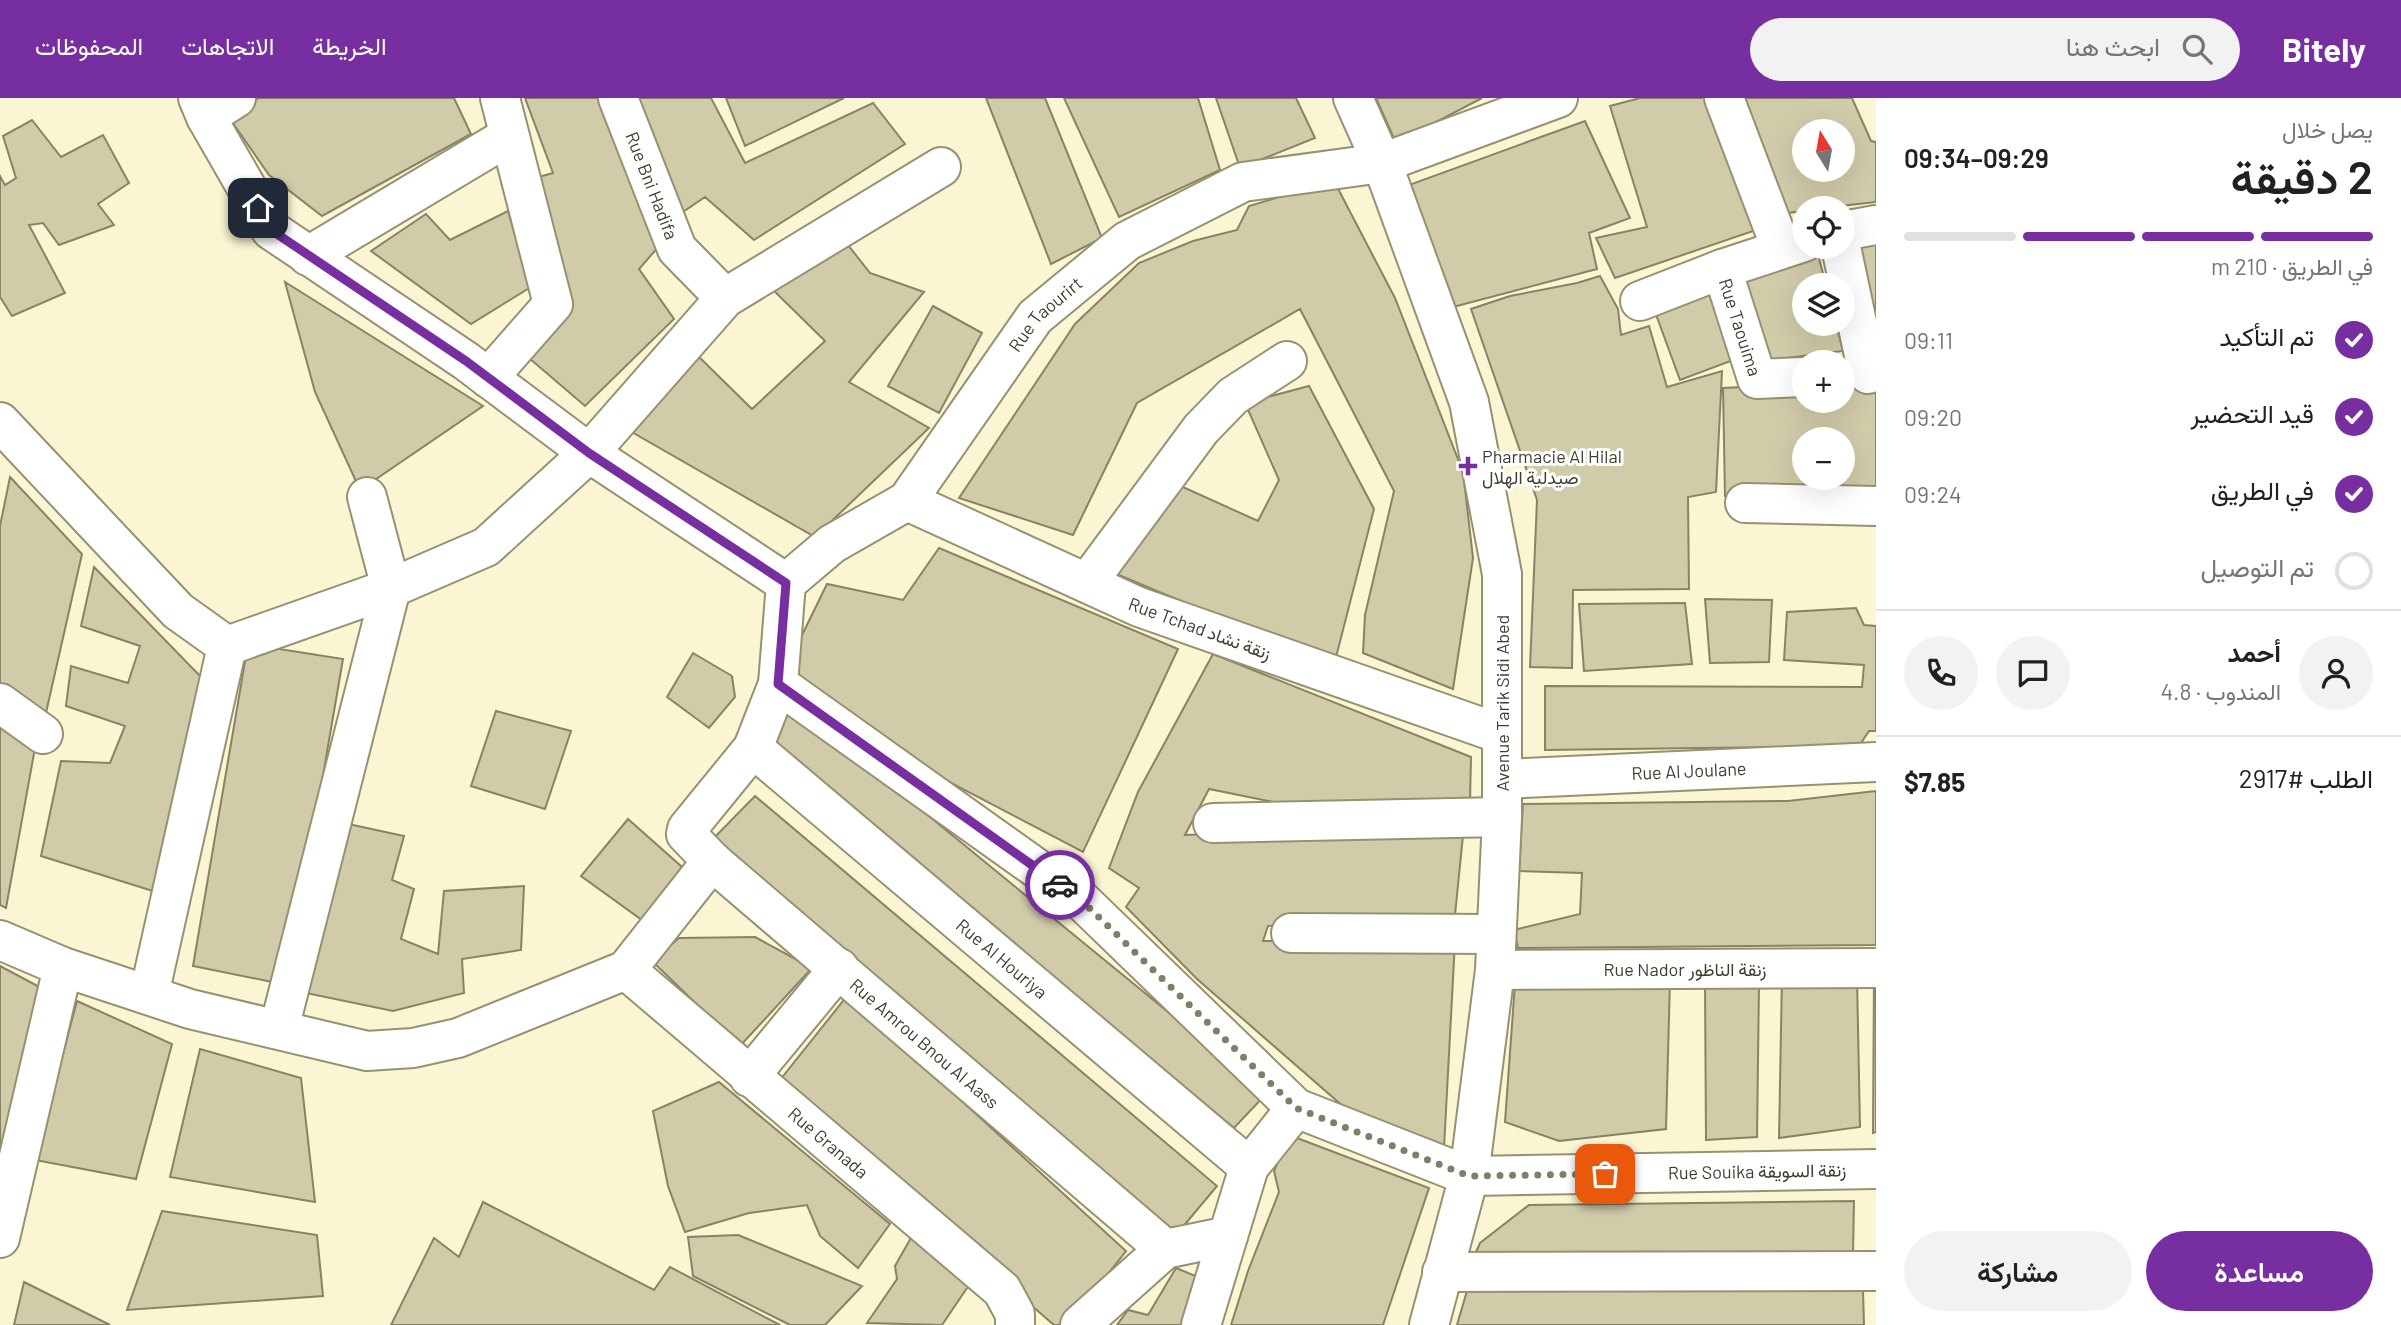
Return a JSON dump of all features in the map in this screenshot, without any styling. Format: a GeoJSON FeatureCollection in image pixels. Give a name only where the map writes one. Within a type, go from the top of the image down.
{"type":"FeatureCollection","features":[{"type":"Feature","properties":{"kind":"street"},"geometry":{"type":"LineString","coordinates":[[488,378],[554,304],[500,98]]}},
{"type":"Feature","properties":{"kind":"street","name":"Rue Bni Hadifa"},"geometry":{"type":"LineString","coordinates":[[618,98],[677,249],[725,298]]}},
{"type":"Feature","properties":{"kind":"street","name":"Avenue Tarik Sidi Abed"},"geometry":{"type":"LineString","coordinates":[[1353,98],[1382,163],[1469,402],[1502,574],[1502,817],[1495,952],[1469,1176],[1429,1325]]}},
{"type":"Feature","properties":{"kind":"street","name":"Rue Taourirt"},"geometry":{"type":"LineString","coordinates":[[786,583],[832,544],[907,501],[1035,317],[1127,241],[1243,182],[1382,163],[1558,98]]}},
{"type":"Feature","properties":{"kind":"street"},"geometry":{"type":"LineString","coordinates":[[1640,301],[1792,245],[1724,98]]}},
{"type":"Feature","properties":{"kind":"street"},"geometry":{"type":"LineString","coordinates":[[213,104],[271,230],[488,378],[589,453],[786,583],[778,684],[753,748]]}},
{"type":"Feature","properties":{"kind":"street"},"geometry":{"type":"LineString","coordinates":[[308,256],[509,136]]}},
{"type":"Feature","properties":{"kind":"street"},"geometry":{"type":"LineString","coordinates":[[227,646],[391,589],[486,547],[589,453],[725,298],[941,167]]}},
{"type":"Feature","properties":{"kind":"street"},"geometry":{"type":"LineString","coordinates":[[1855,229],[1876,225]]}},
{"type":"Feature","properties":{"kind":"street"},"geometry":{"type":"LineString","coordinates":[[1843,259],[1862,374]]}},
{"type":"Feature","properties":{"kind":"street","name":"Rue Taouima"},"geometry":{"type":"LineString","coordinates":[[1723,269],[1757,379],[1792,378]]}},
{"type":"Feature","properties":{"kind":"street"},"geometry":{"type":"LineString","coordinates":[[1087,583],[1202,429],[1233,396],[1287,361]]}},
{"type":"Feature","properties":{"kind":"street"},"geometry":{"type":"LineString","coordinates":[[0,422],[178,611],[227,646]]}},
{"type":"Feature","properties":{"kind":"street"},"geometry":{"type":"LineString","coordinates":[[279,1030],[391,589],[367,497]]}},
{"type":"Feature","properties":{"kind":"street","name":"Rue Tchad زنقة نشاد"},"geometry":{"type":"LineString","coordinates":[[907,501],[1139,607],[1502,734]]}},
{"type":"Feature","properties":{"kind":"street"},"geometry":{"type":"LineString","coordinates":[[1745,503],[1876,506]]}},
{"type":"Feature","properties":{"kind":"street"},"geometry":{"type":"LineString","coordinates":[[149,995],[227,646]]}},
{"type":"Feature","properties":{"kind":"street"},"geometry":{"type":"LineString","coordinates":[[778,684],[1081,900],[1296,1108],[1469,1176]]}},
{"type":"Feature","properties":{"kind":"street"},"geometry":{"type":"LineString","coordinates":[[0,703],[43,734]]}},
{"type":"Feature","properties":{"kind":"street","name":"Rue Amrou Bnou Al Aass"},"geometry":{"type":"LineString","coordinates":[[753,748],[686,834],[712,861],[1165,1249]]}},
{"type":"Feature","properties":{"kind":"street","name":"Rue Al Houriya"},"geometry":{"type":"LineString","coordinates":[[753,748],[1249,1167]]}},
{"type":"Feature","properties":{"kind":"street","name":"Rue Al Joulane"},"geometry":{"type":"LineString","coordinates":[[1502,779],[1876,762]]}},
{"type":"Feature","properties":{"kind":"street"},"geometry":{"type":"LineString","coordinates":[[1213,823],[1502,817]]}},
{"type":"Feature","properties":{"kind":"street"},"geometry":{"type":"LineString","coordinates":[[0,940],[64,967],[190,1009],[367,1051],[412,1048],[457,1038],[626,970],[712,861]]}},
{"type":"Feature","properties":{"kind":"street","name":"Rue Nador زنقة الناظور"},"geometry":{"type":"LineString","coordinates":[[1291,933],[1495,952],[1876,968]]}},
{"type":"Feature","properties":{"kind":"street"},"geometry":{"type":"LineString","coordinates":[[0,1238],[64,967]]}},
{"type":"Feature","properties":{"kind":"street"},"geometry":{"type":"LineString","coordinates":[[749,1077],[839,968]]}},
{"type":"Feature","properties":{"kind":"street","name":"Rue Granada"},"geometry":{"type":"LineString","coordinates":[[626,970],[1002,1290],[1015,1314],[1015,1325]]}},
{"type":"Feature","properties":{"kind":"street"},"geometry":{"type":"LineString","coordinates":[[1201,1325],[1249,1167],[1296,1108]]}},
{"type":"Feature","properties":{"kind":"street","name":"Rue Souika زنقة السويقة"},"geometry":{"type":"LineString","coordinates":[[1469,1176],[1876,1169]]}},
{"type":"Feature","properties":{"kind":"street"},"geometry":{"type":"LineString","coordinates":[[1080,1325],[1165,1249],[1228,1236]]}},
{"type":"Feature","properties":{"kind":"street"},"geometry":{"type":"LineString","coordinates":[[1442,1272],[1876,1271]]}},
{"type":"Feature","properties":{"kind":"building"},"geometry":{"type":"Polygon","coordinates":[[[259,98],[454,98],[471,134],[322,216],[269,175],[228,116],[259,98]]]}},
{"type":"Feature","properties":{"kind":"building"},"geometry":{"type":"Polygon","coordinates":[[[525,98],[602,98],[660,245],[639,269],[674,319],[585,406],[522,352],[573,305],[524,181],[553,173],[525,98]]]}},
{"type":"Feature","properties":{"kind":"building"},"geometry":{"type":"Polygon","coordinates":[[[632,98],[711,98],[745,163],[873,103],[905,144],[754,240],[705,197],[680,214],[632,98]]]}},
{"type":"Feature","properties":{"kind":"building"},"geometry":{"type":"Polygon","coordinates":[[[726,98],[844,98],[745,146],[726,98]]]}},
{"type":"Feature","properties":{"kind":"building"},"geometry":{"type":"Polygon","coordinates":[[[986,98],[1045,98],[1102,238],[1051,264],[986,98]]]}},
{"type":"Feature","properties":{"kind":"building"},"geometry":{"type":"Polygon","coordinates":[[[1064,98],[1198,98],[1220,170],[1119,217],[1064,98]]]}},
{"type":"Feature","properties":{"kind":"building"},"geometry":{"type":"Polygon","coordinates":[[[1216,98],[1296,98],[1315,138],[1240,168],[1216,98]]]}},
{"type":"Feature","properties":{"kind":"building"},"geometry":{"type":"Polygon","coordinates":[[[1376,98],[1482,98],[1396,143],[1376,98]]]}},
{"type":"Feature","properties":{"kind":"building"},"geometry":{"type":"Polygon","coordinates":[[[1640,98],[1714,98],[1765,227],[1615,278],[1596,238],[1647,227],[1610,106],[1640,98]]]}},
{"type":"Feature","properties":{"kind":"building"},"geometry":{"type":"Polygon","coordinates":[[[1737,98],[1852,98],[1871,141],[1876,142],[1876,202],[1855,204],[1855,196],[1792,196],[1792,212],[1787,213],[1737,98]]]}},
{"type":"Feature","properties":{"kind":"building"},"geometry":{"type":"Polygon","coordinates":[[[32,120],[61,157],[103,135],[129,183],[98,204],[114,225],[59,245],[43,223],[29,225],[65,293],[12,316],[0,297],[0,176],[5,185],[16,178],[3,136],[32,120]]]}},
{"type":"Feature","properties":{"kind":"building"},"geometry":{"type":"Polygon","coordinates":[[[1585,121],[1630,218],[1589,233],[1597,269],[1453,307],[1409,185],[1585,121]]]}},
{"type":"Feature","properties":{"kind":"building"},"geometry":{"type":"Polygon","coordinates":[[[1334,181],[1395,298],[1463,472],[1473,558],[1453,689],[1363,653],[1365,615],[1394,491],[1300,309],[1137,403],[1073,535],[959,498],[1075,324],[1139,263],[1193,241],[1237,230],[1249,206],[1334,181]]]}},
{"type":"Feature","properties":{"kind":"building"},"geometry":{"type":"Polygon","coordinates":[[[508,211],[531,287],[471,324],[371,251],[426,214],[450,240],[508,211]]]}},
{"type":"Feature","properties":{"kind":"building"},"geometry":{"type":"Polygon","coordinates":[[[844,240],[870,273],[924,292],[849,382],[929,428],[815,537],[630,431],[694,352],[752,409],[825,341],[768,285],[844,240]]]}},
{"type":"Feature","properties":{"kind":"building"},"geometry":{"type":"Polygon","coordinates":[[[1876,241],[1876,337],[1851,259],[1855,259],[1855,243],[1876,241]]]}},
{"type":"Feature","properties":{"kind":"building"},"geometry":{"type":"Polygon","coordinates":[[[1792,254],[1792,259],[1819,259],[1823,273],[1792,273],[1792,336],[1839,336],[1843,350],[1792,350],[1792,357],[1761,361],[1735,270],[1792,254]]]}},
{"type":"Feature","properties":{"kind":"building"},"geometry":{"type":"Polygon","coordinates":[[[1600,276],[1618,309],[1621,335],[1649,326],[1667,387],[1722,371],[1716,492],[1688,497],[1689,589],[1573,590],[1572,668],[1530,667],[1537,500],[1471,309],[1510,296],[1600,276]]]}},
{"type":"Feature","properties":{"kind":"building"},"geometry":{"type":"Polygon","coordinates":[[[285,282],[483,406],[360,490],[315,392],[285,282]]]}},
{"type":"Feature","properties":{"kind":"building"},"geometry":{"type":"Polygon","coordinates":[[[1714,282],[1744,356],[1680,380],[1650,298],[1714,282]]]}},
{"type":"Feature","properties":{"kind":"building"},"geometry":{"type":"Polygon","coordinates":[[[933,306],[982,333],[939,413],[888,386],[933,306]]]}},
{"type":"Feature","properties":{"kind":"building"},"geometry":{"type":"Polygon","coordinates":[[[1876,381],[1876,500],[1725,496],[1723,388],[1792,385],[1792,413],[1855,413],[1855,382],[1876,381]]]}},
{"type":"Feature","properties":{"kind":"building"},"geometry":{"type":"Polygon","coordinates":[[[1309,386],[1374,509],[1334,665],[1114,573],[1172,482],[1258,521],[1279,480],[1245,403],[1309,386]]]}},
{"type":"Feature","properties":{"kind":"building"},"geometry":{"type":"Polygon","coordinates":[[[10,477],[82,554],[45,717],[0,687],[0,526],[10,477]]]}},
{"type":"Feature","properties":{"kind":"building"},"geometry":{"type":"Polygon","coordinates":[[[939,548],[1178,649],[1083,852],[913,763],[784,672],[827,584],[903,600],[939,548]]]}},
{"type":"Feature","properties":{"kind":"building"},"geometry":{"type":"Polygon","coordinates":[[[94,567],[204,680],[159,893],[41,856],[61,761],[110,763],[125,726],[66,706],[71,666],[128,683],[140,646],[81,626],[94,567]]]}},
{"type":"Feature","properties":{"kind":"building"},"geometry":{"type":"Polygon","coordinates":[[[1705,599],[1772,600],[1769,662],[1710,663],[1705,599]]]}},
{"type":"Feature","properties":{"kind":"building"},"geometry":{"type":"Polygon","coordinates":[[[1685,603],[1692,664],[1584,671],[1579,604],[1685,603]]]}},
{"type":"Feature","properties":{"kind":"building"},"geometry":{"type":"Polygon","coordinates":[[[1856,608],[1864,625],[1876,626],[1876,731],[1869,731],[1859,746],[1545,750],[1545,686],[1862,687],[1864,665],[1784,660],[1787,612],[1856,608]]]}},
{"type":"Feature","properties":{"kind":"building"},"geometry":{"type":"Polygon","coordinates":[[[248,644],[343,659],[287,985],[193,966],[248,644]]]}},
{"type":"Feature","properties":{"kind":"building"},"geometry":{"type":"Polygon","coordinates":[[[693,653],[732,676],[735,697],[709,728],[667,697],[693,653]]]}},
{"type":"Feature","properties":{"kind":"building"},"geometry":{"type":"Polygon","coordinates":[[[1213,654],[1471,757],[1470,802],[1317,811],[1209,789],[1185,835],[1464,825],[1455,915],[1268,926],[1263,941],[1455,941],[1444,1148],[1360,1121],[1197,979],[1126,907],[1139,888],[1109,868],[1138,792],[1213,654]]]}},
{"type":"Feature","properties":{"kind":"building"},"geometry":{"type":"Polygon","coordinates":[[[792,704],[1267,1093],[1234,1128],[763,737],[792,704]]]}},
{"type":"Feature","properties":{"kind":"building"},"geometry":{"type":"Polygon","coordinates":[[[0,710],[37,737],[6,908],[0,905],[0,710]]]}},
{"type":"Feature","properties":{"kind":"building"},"geometry":{"type":"Polygon","coordinates":[[[496,711],[571,731],[545,809],[471,786],[496,711]]]}},
{"type":"Feature","properties":{"kind":"building"},"geometry":{"type":"Polygon","coordinates":[[[1876,791],[1876,945],[1518,948],[1514,930],[1580,914],[1582,873],[1519,871],[1523,804],[1788,801],[1876,791]]]}},
{"type":"Feature","properties":{"kind":"building"},"geometry":{"type":"Polygon","coordinates":[[[755,796],[1217,1186],[1171,1241],[708,844],[755,796]]]}},
{"type":"Feature","properties":{"kind":"building"},"geometry":{"type":"Polygon","coordinates":[[[628,819],[682,867],[642,920],[581,876],[628,819]]]}},
{"type":"Feature","properties":{"kind":"building"},"geometry":{"type":"Polygon","coordinates":[[[339,822],[404,836],[392,880],[414,889],[401,939],[438,954],[444,891],[524,886],[521,950],[462,959],[464,993],[393,1011],[306,993],[339,822]]]}},
{"type":"Feature","properties":{"kind":"building"},"geometry":{"type":"Polygon","coordinates":[[[755,937],[812,968],[740,1046],[652,961],[679,938],[755,937]]]}},
{"type":"Feature","properties":{"kind":"building"},"geometry":{"type":"Polygon","coordinates":[[[0,966],[49,992],[0,1174],[0,966]]]}},
{"type":"Feature","properties":{"kind":"building"},"geometry":{"type":"Polygon","coordinates":[[[1782,975],[1857,978],[1860,1127],[1779,1138],[1782,975]]]}},
{"type":"Feature","properties":{"kind":"building"},"geometry":{"type":"Polygon","coordinates":[[[1874,978],[1876,1132],[1873,1133],[1874,978]]]}},
{"type":"Feature","properties":{"kind":"building"},"geometry":{"type":"Polygon","coordinates":[[[1670,980],[1666,1129],[1559,1141],[1505,1122],[1515,983],[1670,980]]]}},
{"type":"Feature","properties":{"kind":"building"},"geometry":{"type":"Polygon","coordinates":[[[1705,983],[1759,984],[1757,1137],[1706,1140],[1705,983]]]}},
{"type":"Feature","properties":{"kind":"building"},"geometry":{"type":"Polygon","coordinates":[[[847,996],[1126,1251],[1068,1325],[1054,1325],[776,1085],[847,996]]]}},
{"type":"Feature","properties":{"kind":"building"},"geometry":{"type":"Polygon","coordinates":[[[77,1001],[172,1044],[136,1179],[35,1160],[77,1001]]]}},
{"type":"Feature","properties":{"kind":"building"},"geometry":{"type":"Polygon","coordinates":[[[200,1049],[301,1078],[315,1202],[170,1177],[200,1049]]]}},
{"type":"Feature","properties":{"kind":"building"},"geometry":{"type":"Polygon","coordinates":[[[719,1082],[890,1224],[858,1268],[820,1236],[807,1205],[749,1213],[685,1232],[668,1186],[653,1111],[719,1082]]]}},
{"type":"Feature","properties":{"kind":"building"},"geometry":{"type":"Polygon","coordinates":[[[1289,1135],[1429,1188],[1383,1325],[1231,1325],[1248,1271],[1279,1192],[1274,1171],[1289,1135]]]}},
{"type":"Feature","properties":{"kind":"building"},"geometry":{"type":"Polygon","coordinates":[[[1854,1201],[1853,1254],[1473,1259],[1480,1243],[1529,1205],[1854,1201]]]}},
{"type":"Feature","properties":{"kind":"building"},"geometry":{"type":"Polygon","coordinates":[[[483,1202],[654,1290],[670,1267],[780,1325],[391,1325],[434,1238],[459,1257],[483,1202]]]}},
{"type":"Feature","properties":{"kind":"building"},"geometry":{"type":"Polygon","coordinates":[[[162,1211],[317,1235],[323,1296],[127,1310],[162,1211]]]}},
{"type":"Feature","properties":{"kind":"building"},"geometry":{"type":"Polygon","coordinates":[[[738,1235],[862,1286],[825,1325],[790,1325],[693,1276],[688,1237],[738,1235]]]}},
{"type":"Feature","properties":{"kind":"building"},"geometry":{"type":"Polygon","coordinates":[[[912,1236],[969,1285],[942,1325],[867,1323],[897,1279],[895,1266],[912,1236]]]}},
{"type":"Feature","properties":{"kind":"building"},"geometry":{"type":"Polygon","coordinates":[[[1176,1268],[1203,1279],[1184,1325],[1117,1325],[1128,1310],[1148,1315],[1176,1268]]]}},
{"type":"Feature","properties":{"kind":"building"},"geometry":{"type":"Polygon","coordinates":[[[24,1282],[110,1325],[14,1325],[24,1282]]]}},
{"type":"Feature","properties":{"kind":"building"},"geometry":{"type":"Polygon","coordinates":[[[1469,1284],[1863,1291],[1864,1325],[1457,1325],[1469,1284]]]}},
{"type":"Feature","properties":{"kind":"way so far"},"geometry":{"type":"LineString","coordinates":[[1060,885],[1081,900],[1296,1108],[1469,1176],[1605,1174]]}},
{"type":"Feature","properties":{"kind":"place","name":"Pharmacie Al Hilal صيدلية الهلال"},"geometry":{"type":"Point","coordinates":[1468,466]}},
{"type":"Feature","properties":{"kind":"route"},"geometry":{"type":"LineString","coordinates":[[258,208],[271,230],[466,361],[589,453],[786,583],[778,684],[1060,885]]}}]}
